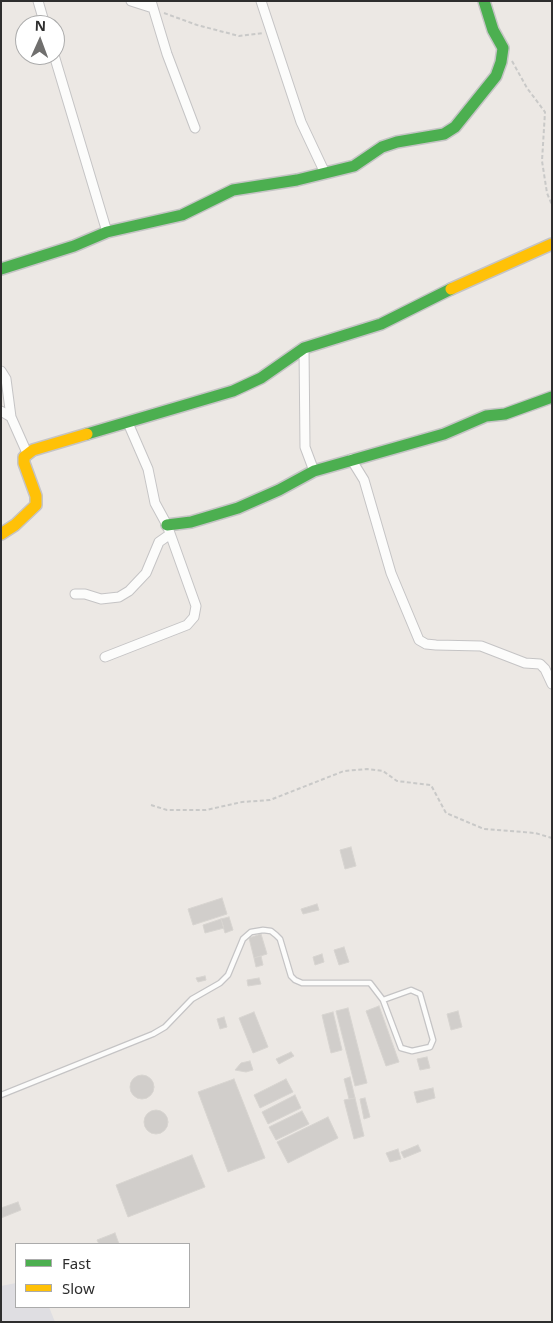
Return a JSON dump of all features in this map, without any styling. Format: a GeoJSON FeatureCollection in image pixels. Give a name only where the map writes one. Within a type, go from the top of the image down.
{"type":"FeatureCollection","features":[{"type":"Feature","properties":{"kind":"street"},"geometry":{"type":"LineString","coordinates":[[38,1],[42,15]]}},
{"type":"Feature","properties":{"kind":"street"},"geometry":{"type":"LineString","coordinates":[[131,1],[152,5],[167,54],[195,128]]}},
{"type":"Feature","properties":{"kind":"street"},"geometry":{"type":"LineString","coordinates":[[261,1],[301,122],[325,173]]}},
{"type":"Feature","properties":{"kind":"street"},"geometry":{"type":"LineString","coordinates":[[1,269],[74,246],[107,232],[182,214],[233,190],[297,180],[354,166],[382,147],[397,142],[435,137],[455,127],[496,76],[503,48],[494,30],[484,1]]}},
{"type":"Feature","properties":{"kind":"street"},"geometry":{"type":"LineString","coordinates":[[57,65],[107,232]]}},
{"type":"Feature","properties":{"kind":"street"},"geometry":{"type":"LineString","coordinates":[[1,534],[15,525],[36,505],[36,496],[24,463],[24,457],[27,453],[233,391],[261,378],[304,348],[381,324],[461,284],[552,244]]}},
{"type":"Feature","properties":{"kind":"street"},"geometry":{"type":"LineString","coordinates":[[304,348],[305,447],[314,471]]}},
{"type":"Feature","properties":{"kind":"street"},"geometry":{"type":"LineString","coordinates":[[1,371],[6,379],[11,417],[27,453]]}},
{"type":"Feature","properties":{"kind":"street"},"geometry":{"type":"LineString","coordinates":[[75,594],[85,594],[101,599],[119,598],[146,573],[158,542],[168,530],[238,508],[279,490],[314,471],[351,458],[444,434],[486,416],[505,414],[552,397]]}},
{"type":"Feature","properties":{"kind":"street"},"geometry":{"type":"LineString","coordinates":[[1,411],[11,417]]}},
{"type":"Feature","properties":{"kind":"street"},"geometry":{"type":"LineString","coordinates":[[104,656],[188,625],[194,616],[196,606],[168,530],[159,512],[148,469],[128,423]]}},
{"type":"Feature","properties":{"kind":"street"},"geometry":{"type":"LineString","coordinates":[[351,458],[364,480],[391,572],[419,640],[426,644],[436,645],[481,646],[525,663],[540,664],[545,669],[552,684]]}},
{"type":"Feature","properties":{"kind":"lane"},"geometry":{"type":"LineString","coordinates":[[1,1095],[153,1034],[165,1027],[192,999],[220,983],[228,976],[243,940],[251,932],[271,931],[280,939],[291,976],[302,983],[370,983],[383,1000],[401,1048],[412,1052],[430,1047],[433,1040],[420,994],[411,990],[383,1000]]}},
{"type":"Feature","properties":{"kind":"path"},"geometry":{"type":"LineString","coordinates":[[152,5],[197,25],[239,36],[271,30]]}},
{"type":"Feature","properties":{"kind":"path"},"geometry":{"type":"LineString","coordinates":[[503,48],[527,88],[545,112],[542,161],[547,193],[552,205]]}},
{"type":"Feature","properties":{"kind":"path"},"geometry":{"type":"LineString","coordinates":[[152,805],[167,810],[206,810],[242,802],[270,800],[344,771],[367,769],[383,771],[397,781],[431,785],[446,813],[484,829],[535,833],[552,838]]}},
{"type":"Feature","properties":{"kind":"shaded area"},"geometry":{"type":"Polygon","coordinates":[[[15,1283],[15,1308],[49,1308],[55,1322],[1,1322],[1,1286],[15,1283]]]}},
{"type":"Feature","properties":{"kind":"building"},"geometry":{"type":"Polygon","coordinates":[[[351,847],[356,866],[345,869],[340,850],[351,847]]]}},
{"type":"Feature","properties":{"kind":"building"},"geometry":{"type":"Polygon","coordinates":[[[222,898],[227,914],[193,925],[188,909],[222,898]]]}},
{"type":"Feature","properties":{"kind":"building"},"geometry":{"type":"Polygon","coordinates":[[[317,904],[319,910],[303,914],[301,909],[317,904]]]}},
{"type":"Feature","properties":{"kind":"building"},"geometry":{"type":"Polygon","coordinates":[[[229,917],[233,930],[225,933],[221,919],[229,917]]]}},
{"type":"Feature","properties":{"kind":"building"},"geometry":{"type":"Polygon","coordinates":[[[221,919],[224,928],[205,933],[203,925],[221,919]]]}},
{"type":"Feature","properties":{"kind":"building"},"geometry":{"type":"Polygon","coordinates":[[[261,934],[267,954],[254,958],[249,938],[261,934]]]}},
{"type":"Feature","properties":{"kind":"building"},"geometry":{"type":"Polygon","coordinates":[[[344,947],[349,962],[339,965],[334,950],[344,947]]]}},
{"type":"Feature","properties":{"kind":"building"},"geometry":{"type":"Polygon","coordinates":[[[322,954],[324,962],[315,965],[313,957],[322,954]]]}},
{"type":"Feature","properties":{"kind":"building"},"geometry":{"type":"Polygon","coordinates":[[[261,956],[263,965],[256,967],[254,958],[261,956]]]}},
{"type":"Feature","properties":{"kind":"building"},"geometry":{"type":"Polygon","coordinates":[[[205,976],[206,980],[198,982],[196,978],[205,976]]]}},
{"type":"Feature","properties":{"kind":"building"},"geometry":{"type":"Polygon","coordinates":[[[259,978],[261,984],[248,986],[247,980],[259,978]]]}},
{"type":"Feature","properties":{"kind":"building"},"geometry":{"type":"Polygon","coordinates":[[[379,1006],[399,1062],[386,1066],[366,1011],[379,1006]]]}},
{"type":"Feature","properties":{"kind":"building"},"geometry":{"type":"Polygon","coordinates":[[[348,1008],[367,1083],[355,1086],[336,1011],[348,1008]]]}},
{"type":"Feature","properties":{"kind":"building"},"geometry":{"type":"Polygon","coordinates":[[[458,1011],[462,1027],[451,1030],[447,1014],[458,1011]]]}},
{"type":"Feature","properties":{"kind":"building"},"geometry":{"type":"Polygon","coordinates":[[[254,1012],[268,1047],[253,1053],[239,1018],[254,1012]]]}},
{"type":"Feature","properties":{"kind":"building"},"geometry":{"type":"Polygon","coordinates":[[[333,1012],[342,1050],[331,1053],[322,1015],[333,1012]]]}},
{"type":"Feature","properties":{"kind":"building"},"geometry":{"type":"Polygon","coordinates":[[[224,1017],[227,1027],[220,1029],[217,1019],[224,1017]]]}},
{"type":"Feature","properties":{"kind":"building"},"geometry":{"type":"Polygon","coordinates":[[[291,1052],[294,1056],[279,1064],[276,1059],[291,1052]]]}},
{"type":"Feature","properties":{"kind":"building"},"geometry":{"type":"Polygon","coordinates":[[[427,1057],[430,1068],[420,1070],[417,1059],[427,1057]]]}},
{"type":"Feature","properties":{"kind":"building"},"geometry":{"type":"Polygon","coordinates":[[[250,1061],[253,1070],[246,1072],[235,1070],[241,1063],[250,1061]]]}},
{"type":"Feature","properties":{"kind":"building"},"geometry":{"type":"Polygon","coordinates":[[[142,1075],[150,1079],[154,1087],[150,1095],[142,1099],[134,1095],[130,1087],[134,1079],[142,1075]]]}},
{"type":"Feature","properties":{"kind":"building"},"geometry":{"type":"Polygon","coordinates":[[[350,1077],[355,1098],[349,1099],[344,1079],[350,1077]]]}},
{"type":"Feature","properties":{"kind":"building"},"geometry":{"type":"Polygon","coordinates":[[[234,1079],[265,1158],[228,1172],[198,1092],[234,1079]]]}},
{"type":"Feature","properties":{"kind":"building"},"geometry":{"type":"Polygon","coordinates":[[[286,1079],[293,1092],[260,1108],[254,1095],[286,1079]]]}},
{"type":"Feature","properties":{"kind":"building"},"geometry":{"type":"Polygon","coordinates":[[[433,1088],[435,1098],[417,1103],[414,1092],[433,1088]]]}},
{"type":"Feature","properties":{"kind":"building"},"geometry":{"type":"Polygon","coordinates":[[[295,1095],[301,1108],[268,1124],[262,1112],[295,1095]]]}},
{"type":"Feature","properties":{"kind":"building"},"geometry":{"type":"Polygon","coordinates":[[[355,1098],[364,1136],[354,1139],[344,1100],[355,1098]]]}},
{"type":"Feature","properties":{"kind":"building"},"geometry":{"type":"Polygon","coordinates":[[[365,1098],[370,1117],[364,1119],[360,1099],[365,1098]]]}},
{"type":"Feature","properties":{"kind":"building"},"geometry":{"type":"Polygon","coordinates":[[[156,1110],[164,1114],[168,1122],[164,1130],[156,1134],[148,1130],[144,1122],[148,1114],[156,1110]]]}},
{"type":"Feature","properties":{"kind":"building"},"geometry":{"type":"Polygon","coordinates":[[[302,1111],[309,1124],[276,1140],[269,1127],[302,1111]]]}},
{"type":"Feature","properties":{"kind":"building"},"geometry":{"type":"Polygon","coordinates":[[[328,1117],[338,1138],[288,1163],[277,1142],[328,1117]]]}},
{"type":"Feature","properties":{"kind":"building"},"geometry":{"type":"Polygon","coordinates":[[[418,1145],[421,1151],[404,1158],[401,1152],[418,1145]]]}},
{"type":"Feature","properties":{"kind":"building"},"geometry":{"type":"Polygon","coordinates":[[[398,1149],[401,1159],[390,1162],[386,1153],[398,1149]]]}},
{"type":"Feature","properties":{"kind":"building"},"geometry":{"type":"Polygon","coordinates":[[[192,1155],[205,1187],[128,1217],[116,1185],[192,1155]]]}},
{"type":"Feature","properties":{"kind":"building"},"geometry":{"type":"Polygon","coordinates":[[[18,1202],[21,1210],[1,1218],[1,1208],[18,1202]]]}},
{"type":"Feature","properties":{"kind":"building"},"geometry":{"type":"Polygon","coordinates":[[[115,1233],[119,1243],[98,1243],[97,1240],[115,1233]]]}},
{"type":"Feature","properties":{"kind":"traffic: fast"},"geometry":{"type":"LineString","coordinates":[[1,269],[74,246],[107,232],[182,215],[233,190],[297,180],[354,166],[382,147],[397,142],[444,134],[455,127],[496,76],[501,62],[503,48],[493,30],[484,1]]}},
{"type":"Feature","properties":{"kind":"traffic: fast"},"geometry":{"type":"LineString","coordinates":[[87,434],[233,391],[261,378],[304,348],[381,324],[451,289]]}},
{"type":"Feature","properties":{"kind":"traffic: fast"},"geometry":{"type":"LineString","coordinates":[[167,525],[191,522],[238,508],[279,490],[314,471],[444,434],[486,416],[505,414],[552,397]]}},
{"type":"Feature","properties":{"kind":"traffic: slow"},"geometry":{"type":"LineString","coordinates":[[451,289],[552,244]]}},
{"type":"Feature","properties":{"kind":"traffic: slow"},"geometry":{"type":"LineString","coordinates":[[1,534],[15,525],[36,505],[36,496],[24,463],[24,457],[33,450],[87,434]]}}]}
